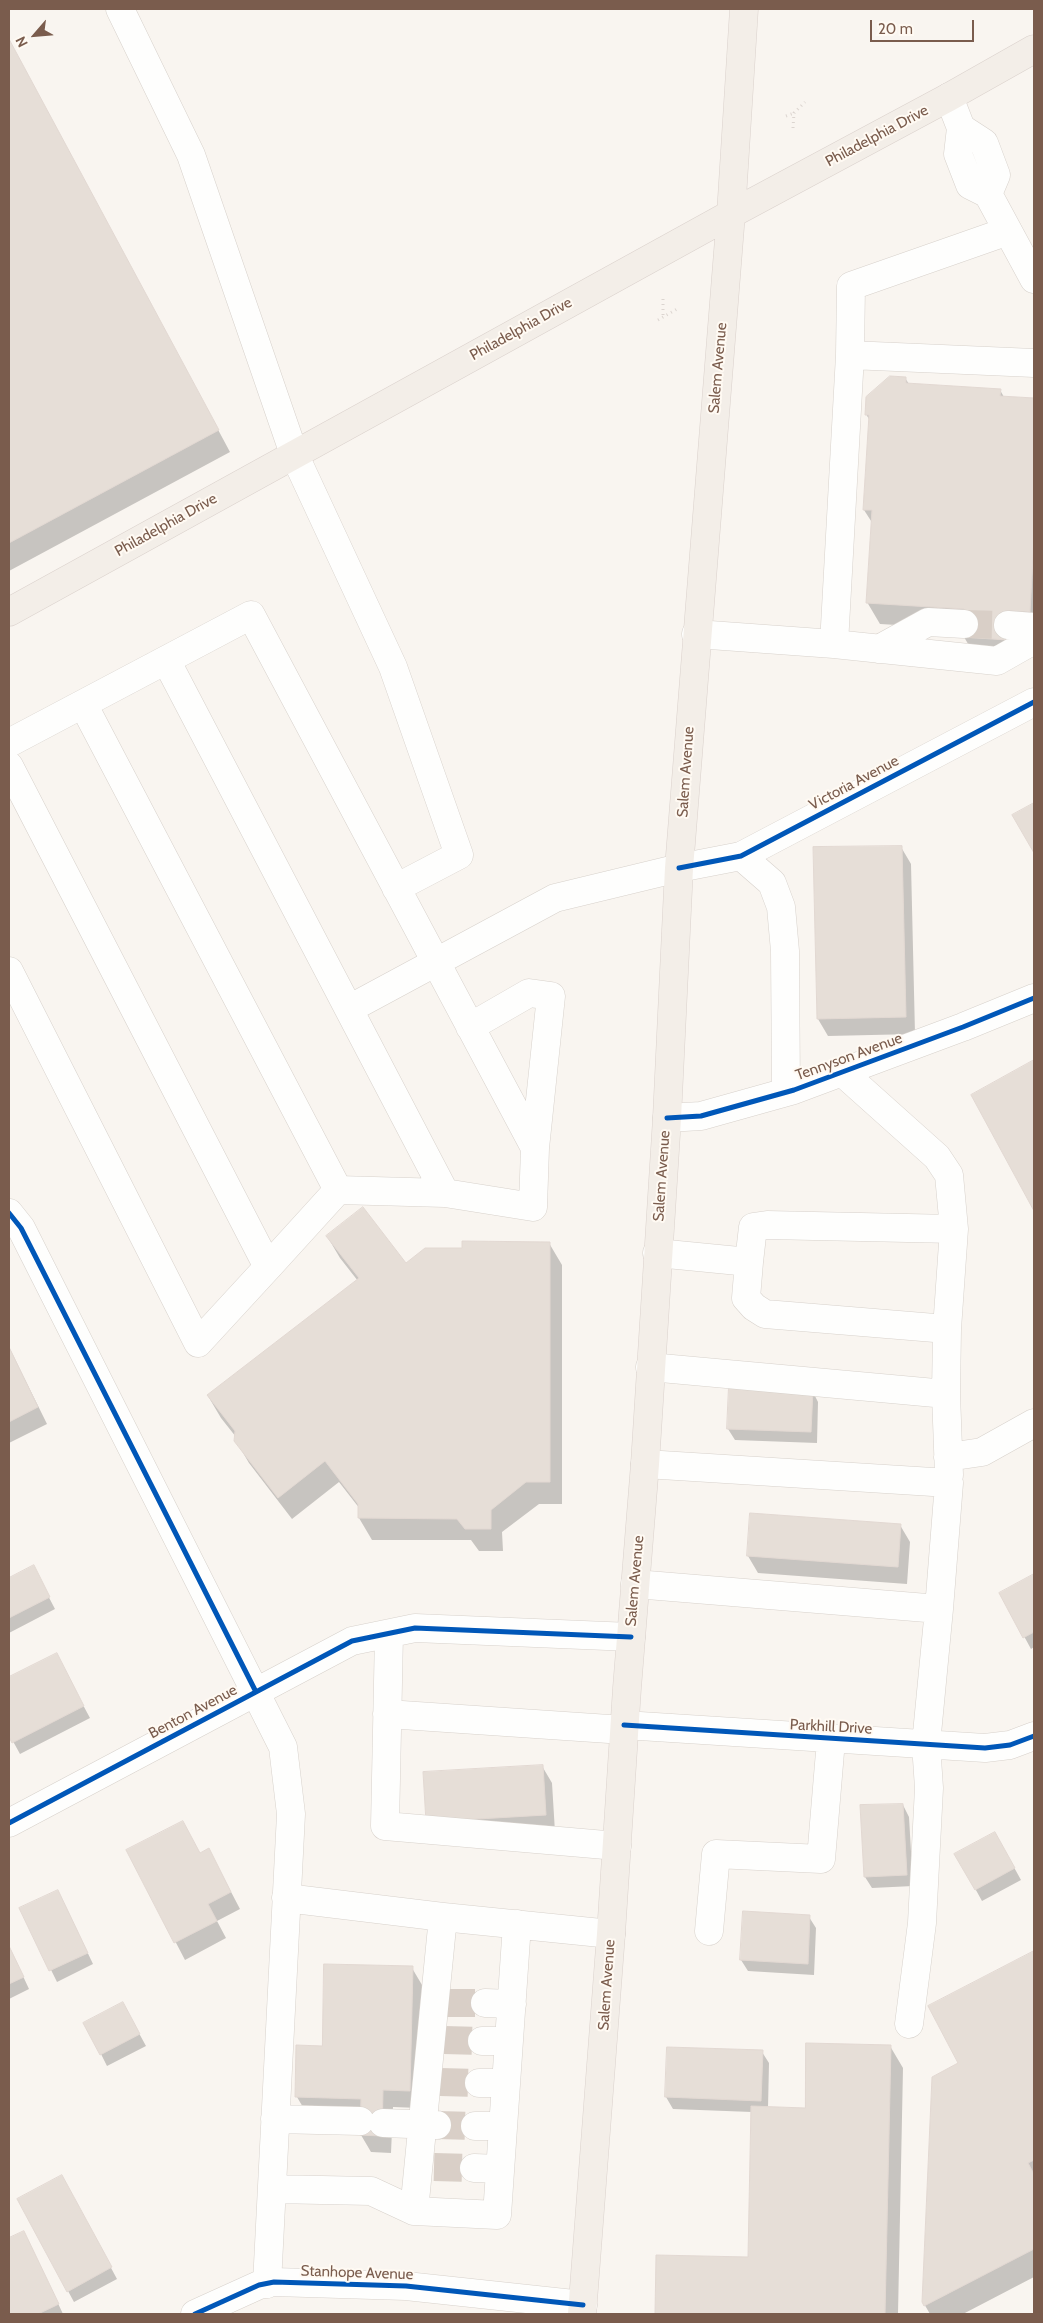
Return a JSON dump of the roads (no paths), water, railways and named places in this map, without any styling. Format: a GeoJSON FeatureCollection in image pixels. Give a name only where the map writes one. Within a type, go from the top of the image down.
{"type":"FeatureCollection","features":[{"type":"Feature","properties":{"kind":"main road","name":"Salem Avenue"},"geometry":{"type":"LineString","coordinates":[[583,2310],[611,1934],[624,1728],[645,1464],[667,1118],[678,868],[731,214],[744,9]]}},
{"type":"Feature","properties":{"kind":"main road","name":"Philadelphia Drive"},"geometry":{"type":"LineString","coordinates":[[9,612],[731,214],[950,97],[1034,49]]}},
{"type":"Feature","properties":{"kind":"street"},"geometry":{"type":"LineString","coordinates":[[120,9],[191,154],[294,454],[393,667],[459,855],[396,888]]}},
{"type":"Feature","properties":{"kind":"street"},"geometry":{"type":"LineString","coordinates":[[950,97],[961,128],[958,154],[970,185],[988,194],[1034,279]]}},
{"type":"Feature","properties":{"kind":"street"},"geometry":{"type":"LineString","coordinates":[[834,644],[850,355],[851,286],[1008,231]]}},
{"type":"Feature","properties":{"kind":"street"},"geometry":{"type":"LineString","coordinates":[[850,355],[1034,363]]}},
{"type":"Feature","properties":{"kind":"street"},"geometry":{"type":"LineString","coordinates":[[9,743],[251,615],[535,1148]]}},
{"type":"Feature","properties":{"kind":"street"},"geometry":{"type":"LineString","coordinates":[[879,648],[928,622],[964,624]]}},
{"type":"Feature","properties":{"kind":"street"},"geometry":{"type":"LineString","coordinates":[[696,634],[879,648],[997,661],[1034,640]]}},
{"type":"Feature","properties":{"kind":"street"},"geometry":{"type":"LineString","coordinates":[[166,660],[445,1194]]}},
{"type":"Feature","properties":{"kind":"street","name":"Victoria Avenue"},"geometry":{"type":"LineString","coordinates":[[349,1009],[555,898],[678,868],[741,856],[1034,702]]}},
{"type":"Feature","properties":{"kind":"street"},"geometry":{"type":"LineString","coordinates":[[83,704],[338,1190]]}},
{"type":"Feature","properties":{"kind":"street"},"geometry":{"type":"LineString","coordinates":[[9,766],[268,1267]]}},
{"type":"Feature","properties":{"kind":"street"},"geometry":{"type":"LineString","coordinates":[[741,856],[772,883],[781,907],[784,951],[786,1092]]}},
{"type":"Feature","properties":{"kind":"street"},"geometry":{"type":"LineString","coordinates":[[9,971],[198,1342],[338,1190],[445,1194],[533,1207],[535,1148],[551,996],[529,993],[470,1026]]}},
{"type":"Feature","properties":{"kind":"street","name":"Tennyson Avenue"},"geometry":{"type":"LineString","coordinates":[[667,1118],[701,1116],[786,1092],[963,1028],[1034,998]]}},
{"type":"Feature","properties":{"kind":"street"},"geometry":{"type":"LineString","coordinates":[[842,1072],[937,1157],[949,1175],[954,1229],[947,1329],[946,1394],[949,1470],[939,1609],[926,1744],[929,1788],[922,1923],[909,2024]]}},
{"type":"Feature","properties":{"kind":"street"},"geometry":{"type":"LineString","coordinates":[[9,1213],[22,1228],[283,1747],[291,1814],[267,2284]]}},
{"type":"Feature","properties":{"kind":"street"},"geometry":{"type":"LineString","coordinates":[[947,1329],[765,1314],[754,1307],[746,1298],[753,1227],[766,1225],[954,1229]]}},
{"type":"Feature","properties":{"kind":"street"},"geometry":{"type":"LineString","coordinates":[[657,1253],[749,1262]]}},
{"type":"Feature","properties":{"kind":"street"},"geometry":{"type":"LineString","coordinates":[[650,1367],[946,1394]]}},
{"type":"Feature","properties":{"kind":"street"},"geometry":{"type":"LineString","coordinates":[[645,1464],[949,1470],[1009,1439],[1034,1423]]}},
{"type":"Feature","properties":{"kind":"street"},"geometry":{"type":"LineString","coordinates":[[635,1584],[939,1609]]}},
{"type":"Feature","properties":{"kind":"street","name":"Benton Avenue"},"geometry":{"type":"LineString","coordinates":[[9,1823],[352,1641],[415,1628],[631,1637]]}},
{"type":"Feature","properties":{"kind":"street"},"geometry":{"type":"LineString","coordinates":[[389,1634],[385,1826],[616,1846]]}},
{"type":"Feature","properties":{"kind":"street","name":"Parkhill Drive"},"geometry":{"type":"LineString","coordinates":[[388,1714],[985,1748],[1010,1745],[1034,1736]]}},
{"type":"Feature","properties":{"kind":"street"},"geometry":{"type":"LineString","coordinates":[[709,1931],[716,1854],[822,1859],[831,1740]]}},
{"type":"Feature","properties":{"kind":"street"},"geometry":{"type":"LineString","coordinates":[[286,1898],[443,1917],[611,1934]]}},
{"type":"Feature","properties":{"kind":"street"},"geometry":{"type":"LineString","coordinates":[[414,2211],[426,2167],[441,2002],[443,1917]]}},
{"type":"Feature","properties":{"kind":"street"},"geometry":{"type":"LineString","coordinates":[[272,2189],[371,2192],[414,2211],[497,2215],[487,2169],[503,2126],[517,1924]]}},
{"type":"Feature","properties":{"kind":"street"},"geometry":{"type":"LineString","coordinates":[[485,2003],[512,2004]]}},
{"type":"Feature","properties":{"kind":"street"},"geometry":{"type":"LineString","coordinates":[[482,2041],[509,2042]]}},
{"type":"Feature","properties":{"kind":"street"},"geometry":{"type":"LineString","coordinates":[[479,2083],[506,2083]]}},
{"type":"Feature","properties":{"kind":"street"},"geometry":{"type":"LineString","coordinates":[[275,2119],[430,2125]]}},
{"type":"Feature","properties":{"kind":"street"},"geometry":{"type":"LineString","coordinates":[[475,2126],[503,2126]]}},
{"type":"Feature","properties":{"kind":"street","name":"Stanhope Avenue"},"geometry":{"type":"LineString","coordinates":[[196,2314],[259,2285],[274,2282],[406,2286],[583,2310]]}},
{"type":"Feature","properties":{"kind":"tunnel"},"geometry":{"type":"LineString","coordinates":[[964,624],[1008,625]]}},
{"type":"Feature","properties":{"kind":"tunnel"},"geometry":{"type":"LineString","coordinates":[[447,2003],[485,2003]]}},
{"type":"Feature","properties":{"kind":"tunnel"},"geometry":{"type":"LineString","coordinates":[[444,2040],[482,2041]]}},
{"type":"Feature","properties":{"kind":"tunnel"},"geometry":{"type":"LineString","coordinates":[[440,2082],[479,2083]]}},
{"type":"Feature","properties":{"kind":"tunnel"},"geometry":{"type":"LineString","coordinates":[[437,2125],[475,2126]]}},
{"type":"Feature","properties":{"kind":"tunnel"},"geometry":{"type":"LineString","coordinates":[[434,2167],[474,2168]]}}]}
